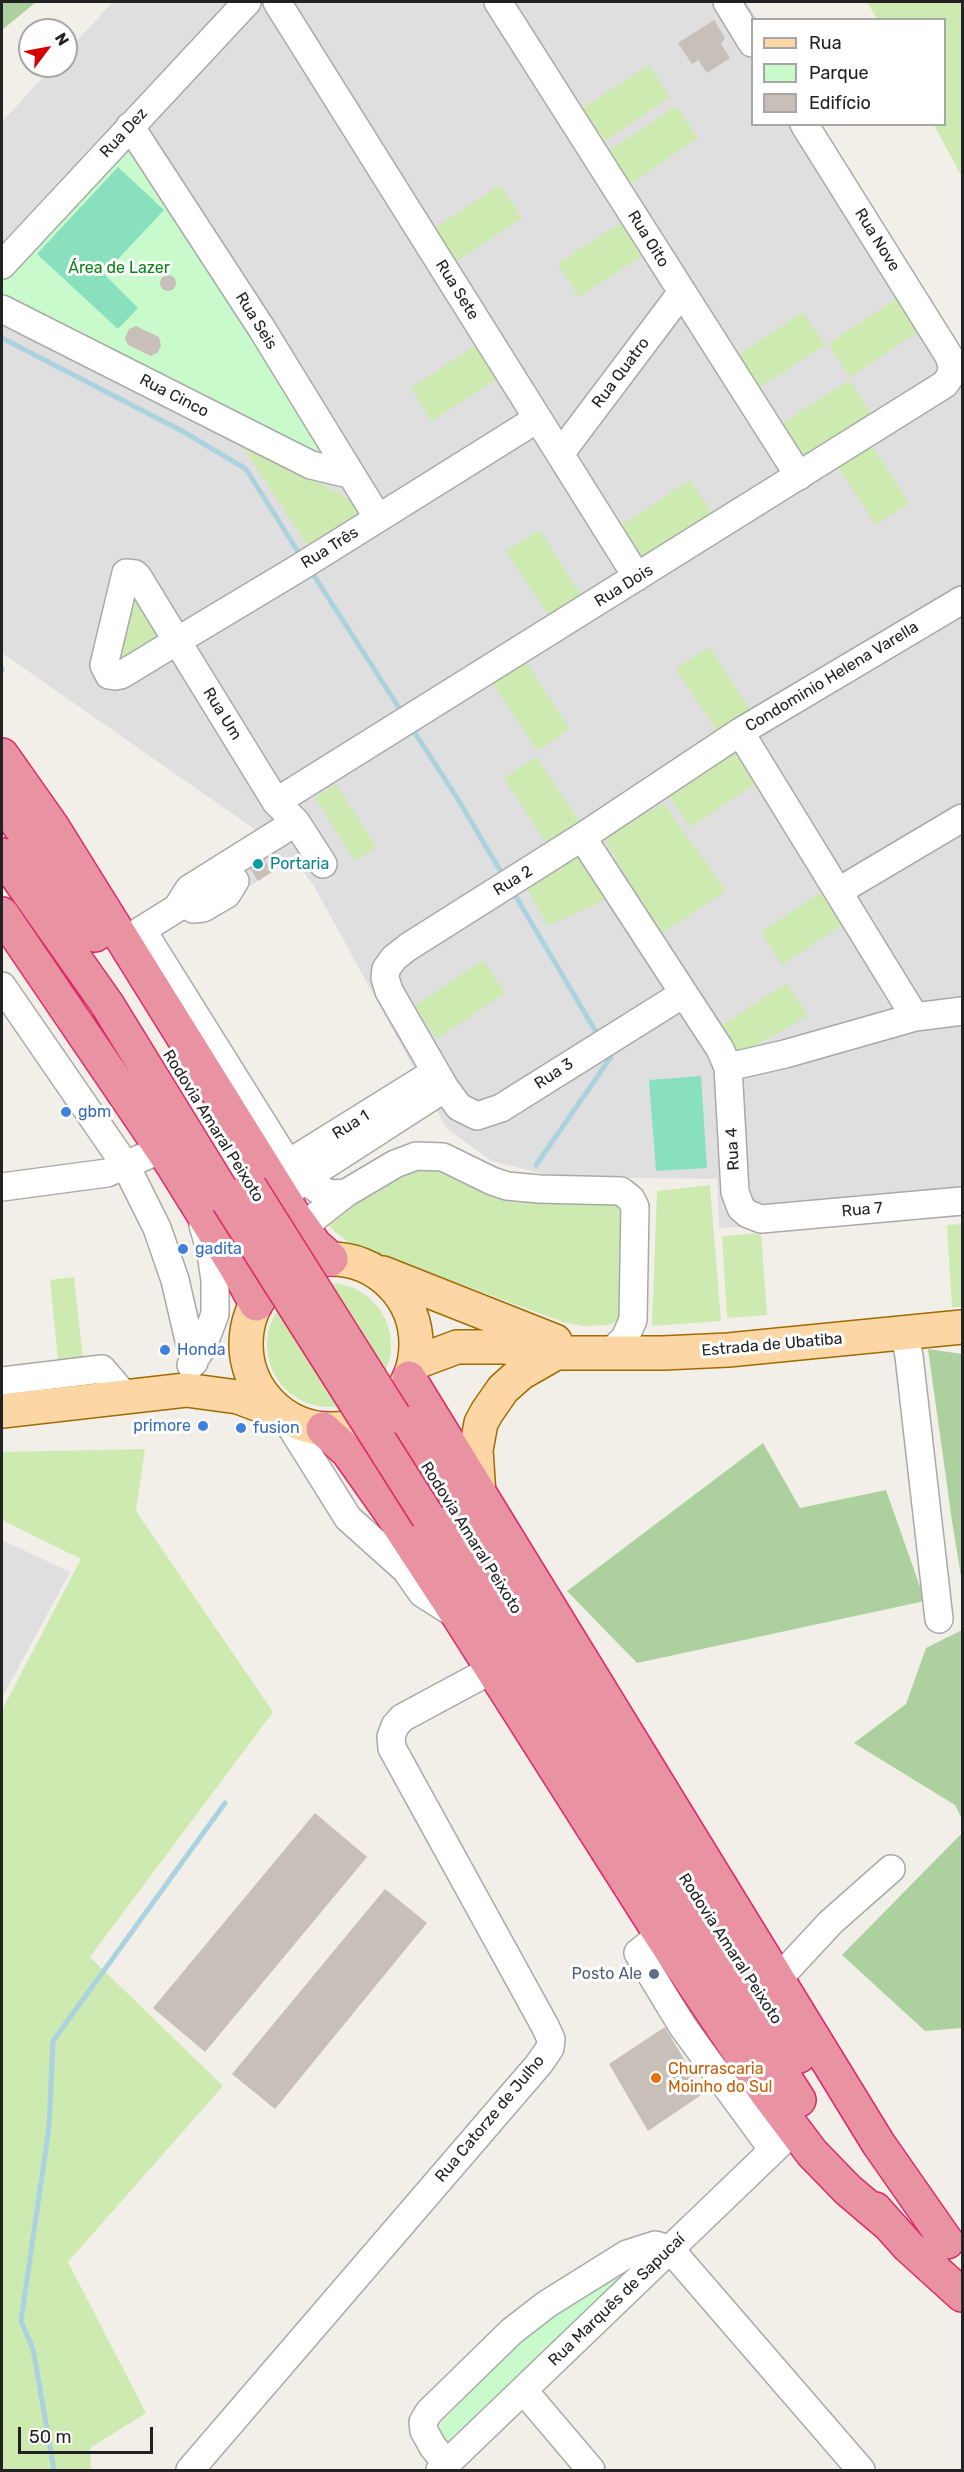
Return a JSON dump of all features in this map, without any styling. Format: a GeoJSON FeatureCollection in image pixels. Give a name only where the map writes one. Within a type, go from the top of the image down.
{"type":"FeatureCollection","features":[{"type":"Feature","properties":{"kind":"highway"},"geometry":{"type":"LineString","coordinates":[[2,755],[133,935],[151,984],[210,1081],[260,1186],[331,1259]]}},
{"type":"Feature","properties":{"kind":"highway","name":"Rodovia Amaral Peixoto"},"geometry":{"type":"LineString","coordinates":[[2,801],[88,924],[260,1186],[452,1505],[663,1844],[824,2095],[860,2147],[902,2198],[955,2250]]}},
{"type":"Feature","properties":{"kind":"highway","name":"Rodovia Amaral Peixoto"},"geometry":{"type":"LineString","coordinates":[[2,855],[107,1004],[260,1186]]}},
{"type":"Feature","properties":{"kind":"highway"},"geometry":{"type":"LineString","coordinates":[[2,914],[162,1149],[260,1186]]}},
{"type":"Feature","properties":{"kind":"highway"},"geometry":{"type":"LineString","coordinates":[[256,1304],[260,1186]]}},
{"type":"Feature","properties":{"kind":"highway"},"geometry":{"type":"LineString","coordinates":[[412,1370],[452,1505],[778,1979],[897,2173],[955,2250]]}},
{"type":"Feature","properties":{"kind":"highway"},"geometry":{"type":"LineString","coordinates":[[323,1429],[348,1452],[364,1473],[493,1669],[734,2046],[783,2140],[812,2153],[843,2185],[888,2224]]}},
{"type":"Feature","properties":{"kind":"highway","name":"Rodovia Amaral Peixoto"},"geometry":{"type":"LineString","coordinates":[[452,1505],[784,2078],[850,2175],[888,2224],[963,2295]]}},
{"type":"Feature","properties":{"kind":"main road"},"geometry":{"type":"LineString","coordinates":[[2,1411],[139,1395],[190,1376],[208,1382],[226,1369],[246,1340],[256,1304],[270,1284],[283,1273],[298,1265],[331,1259],[366,1266],[381,1275],[403,1299],[415,1330],[412,1370],[396,1398],[380,1414],[353,1426],[323,1429],[295,1421],[190,1376]]}},
{"type":"Feature","properties":{"kind":"main road","name":"Estrada de Ubatiba"},"geometry":{"type":"LineString","coordinates":[[366,1266],[583,1353]]}},
{"type":"Feature","properties":{"kind":"main road","name":"Estrada de Ubatiba"},"geometry":{"type":"LineString","coordinates":[[412,1370],[435,1354],[466,1347],[505,1347],[583,1353],[728,1350],[963,1327]]}},
{"type":"Feature","properties":{"kind":"main road"},"geometry":{"type":"LineString","coordinates":[[246,1340],[253,1378],[260,1391],[282,1414]]}},
{"type":"Feature","properties":{"kind":"main road"},"geometry":{"type":"LineString","coordinates":[[452,1505],[476,1450],[481,1423],[503,1389],[521,1373],[583,1353]]}},
{"type":"Feature","properties":{"kind":"street","name":"Rua Dez"},"geometry":{"type":"LineString","coordinates":[[2,265],[247,2]]}},
{"type":"Feature","properties":{"kind":"street","name":"Rua Sete"},"geometry":{"type":"LineString","coordinates":[[277,2],[637,578]]}},
{"type":"Feature","properties":{"kind":"street","name":"Rua Oito"},"geometry":{"type":"LineString","coordinates":[[498,2],[799,476]]}},
{"type":"Feature","properties":{"kind":"street"},"geometry":{"type":"LineString","coordinates":[[730,6],[751,40]]}},
{"type":"Feature","properties":{"kind":"street","name":"Rua Seis"},"geometry":{"type":"LineString","coordinates":[[130,126],[262,329],[378,518]]}},
{"type":"Feature","properties":{"kind":"street","name":"Rua Nove"},"geometry":{"type":"LineString","coordinates":[[805,126],[949,356]]}},
{"type":"Feature","properties":{"kind":"street","name":"Rua Quatro"},"geometry":{"type":"LineString","coordinates":[[560,454],[682,292]]}},
{"type":"Feature","properties":{"kind":"street","name":"Rua Cinco"},"geometry":{"type":"LineString","coordinates":[[2,309],[311,465],[349,474]]}},
{"type":"Feature","properties":{"kind":"street","name":"Rua Dois"},"geometry":{"type":"LineString","coordinates":[[276,802],[937,391],[951,375],[952,366],[949,356]]}},
{"type":"Feature","properties":{"kind":"street","name":"Rua Três"},"geometry":{"type":"LineString","coordinates":[[122,675],[537,419]]}},
{"type":"Feature","properties":{"kind":"street","name":"Rua Um"},"geometry":{"type":"LineString","coordinates":[[122,675],[109,675],[104,665],[126,573],[135,574],[138,577],[276,802],[300,830],[323,864]]}},
{"type":"Feature","properties":{"kind":"street","name":"Condominio Helena Varella"},"geometry":{"type":"LineString","coordinates":[[915,1017],[740,732],[963,600]]}},
{"type":"Feature","properties":{"kind":"street","name":"Rua 2"},"geometry":{"type":"LineString","coordinates":[[440,1080],[389,991],[385,978],[386,969],[394,958],[740,732]]}},
{"type":"Feature","properties":{"kind":"street"},"geometry":{"type":"LineString","coordinates":[[839,891],[963,818]]}},
{"type":"Feature","properties":{"kind":"street"},"geometry":{"type":"LineString","coordinates":[[185,908],[189,889],[300,830]]}},
{"type":"Feature","properties":{"kind":"street"},"geometry":{"type":"LineString","coordinates":[[260,1186],[215,1048],[182,994],[133,935],[185,908],[224,883],[235,881],[300,830]]}},
{"type":"Feature","properties":{"kind":"street"},"geometry":{"type":"LineString","coordinates":[[582,837],[720,1049],[728,1067],[784,1054],[915,1017],[963,1011]]}},
{"type":"Feature","properties":{"kind":"street"},"geometry":{"type":"LineString","coordinates":[[151,984],[182,994]]}},
{"type":"Feature","properties":{"kind":"street"},"geometry":{"type":"LineString","coordinates":[[2,986],[126,1166],[157,1228],[175,1280],[190,1376]]}},
{"type":"Feature","properties":{"kind":"street","name":"Rua 3"},"geometry":{"type":"LineString","coordinates":[[440,1080],[459,1107],[477,1116],[489,1114],[683,994]]}},
{"type":"Feature","properties":{"kind":"street"},"geometry":{"type":"LineString","coordinates":[[210,1081],[215,1048]]}},
{"type":"Feature","properties":{"kind":"street","name":"Rua 4"},"geometry":{"type":"LineString","coordinates":[[728,1067],[735,1192],[741,1208],[748,1214],[761,1219]]}},
{"type":"Feature","properties":{"kind":"street","name":"Rua 1"},"geometry":{"type":"LineString","coordinates":[[260,1186],[440,1080]]}},
{"type":"Feature","properties":{"kind":"street"},"geometry":{"type":"LineString","coordinates":[[2,1187],[107,1173],[162,1149]]}},
{"type":"Feature","properties":{"kind":"street"},"geometry":{"type":"LineString","coordinates":[[305,1232],[315,1217],[346,1193],[402,1160],[423,1155],[443,1157],[507,1186],[613,1190],[626,1194],[635,1207],[636,1218],[633,1320],[625,1338],[583,1353]]}},
{"type":"Feature","properties":{"kind":"street"},"geometry":{"type":"LineString","coordinates":[[260,1186],[346,1193]]}},
{"type":"Feature","properties":{"kind":"street"},"geometry":{"type":"LineString","coordinates":[[190,1376],[215,1314],[216,1297],[211,1253],[260,1186]]}},
{"type":"Feature","properties":{"kind":"street","name":"Rua 7"},"geometry":{"type":"LineString","coordinates":[[761,1219],[963,1201]]}},
{"type":"Feature","properties":{"kind":"street"},"geometry":{"type":"LineString","coordinates":[[904,1331],[909,1356],[939,1619]]}},
{"type":"Feature","properties":{"kind":"street"},"geometry":{"type":"LineString","coordinates":[[2,1384],[3,1382],[102,1369],[139,1395]]}},
{"type":"Feature","properties":{"kind":"street"},"geometry":{"type":"LineString","coordinates":[[282,1414],[348,1518],[406,1570],[422,1593],[459,1617]]}},
{"type":"Feature","properties":{"kind":"street","name":"Rua Catorze de Julho"},"geometry":{"type":"LineString","coordinates":[[190,2470],[539,2064],[550,2048],[551,2038],[545,2026],[392,1748],[391,1737],[395,1726],[402,1718],[493,1669]]}},
{"type":"Feature","properties":{"kind":"street"},"geometry":{"type":"LineString","coordinates":[[778,1979],[831,1922],[891,1869]]}},
{"type":"Feature","properties":{"kind":"street","name":"Rua Marquês de Sapucaí"},"geometry":{"type":"LineString","coordinates":[[444,2467],[783,2140]]}},
{"type":"Feature","properties":{"kind":"street"},"geometry":{"type":"LineString","coordinates":[[444,2467],[424,2431],[423,2422],[429,2412],[512,2331],[547,2304],[627,2254],[656,2246],[670,2249],[861,2470]]}},
{"type":"Feature","properties":{"kind":"street"},"geometry":{"type":"LineString","coordinates":[[524,2391],[591,2470]]}},
{"type":"Feature","properties":{"kind":"shaded area"},"geometry":{"type":"Polygon","coordinates":[[[113,2],[746,2],[756,18],[751,18],[751,126],[823,126],[962,353],[962,1213],[719,1228],[717,1179],[555,1177],[492,1161],[447,1129],[314,886],[302,870],[295,864],[287,862],[250,886],[231,856],[263,835],[2,653],[2,122],[42,78],[78,78],[78,39],[113,2]]]}},
{"type":"Feature","properties":{"kind":"shaded area"},"geometry":{"type":"Polygon","coordinates":[[[2,1540],[70,1572],[2,1698],[2,1540]]]}},
{"type":"Feature","properties":{"kind":"green space"},"geometry":{"type":"Polygon","coordinates":[[[2,2],[36,2],[2,30],[2,2]]]}},
{"type":"Feature","properties":{"kind":"green space"},"geometry":{"type":"Polygon","coordinates":[[[867,2],[962,2],[962,177],[935,126],[946,126],[946,18],[876,18],[867,2]]]}},
{"type":"Feature","properties":{"kind":"green space"},"geometry":{"type":"Polygon","coordinates":[[[649,65],[670,97],[602,143],[580,110],[649,65]]]}},
{"type":"Feature","properties":{"kind":"green space"},"geometry":{"type":"Polygon","coordinates":[[[676,106],[698,138],[630,184],[608,151],[676,106]]]}},
{"type":"Feature","properties":{"kind":"green space","name":"Área de Lazer"},"geometry":{"type":"Polygon","coordinates":[[[124,151],[135,152],[318,442],[319,447],[316,451],[312,453],[3,296],[2,281],[4,278],[124,151]]]}},
{"type":"Feature","properties":{"kind":"green space"},"geometry":{"type":"Polygon","coordinates":[[[118,167],[164,210],[104,274],[138,308],[118,329],[37,254],[118,167]]]}},
{"type":"Feature","properties":{"kind":"green space"},"geometry":{"type":"Polygon","coordinates":[[[500,185],[522,218],[454,263],[432,230],[500,185]]]}},
{"type":"Feature","properties":{"kind":"green space"},"geometry":{"type":"Polygon","coordinates":[[[626,219],[648,252],[579,297],[558,264],[626,219]]]}},
{"type":"Feature","properties":{"kind":"green space"},"geometry":{"type":"Polygon","coordinates":[[[896,299],[918,332],[850,377],[828,344],[896,299]]]}},
{"type":"Feature","properties":{"kind":"green space"},"geometry":{"type":"Polygon","coordinates":[[[803,312],[825,345],[756,390],[735,357],[803,312]]]}},
{"type":"Feature","properties":{"kind":"green space"},"geometry":{"type":"Polygon","coordinates":[[[479,343],[501,376],[432,421],[411,388],[479,343]]]}},
{"type":"Feature","properties":{"kind":"green space"},"geometry":{"type":"Polygon","coordinates":[[[849,380],[871,413],[802,458],[780,425],[849,380]]]}},
{"type":"Feature","properties":{"kind":"green space"},"geometry":{"type":"Polygon","coordinates":[[[864,434],[909,503],[876,525],[831,456],[864,434]]]}},
{"type":"Feature","properties":{"kind":"green space"},"geometry":{"type":"Polygon","coordinates":[[[238,440],[342,495],[353,504],[356,510],[355,517],[308,546],[238,440]]]}},
{"type":"Feature","properties":{"kind":"green space"},"geometry":{"type":"Polygon","coordinates":[[[690,480],[712,513],[643,558],[622,525],[690,480]]]}},
{"type":"Feature","properties":{"kind":"green space"},"geometry":{"type":"Polygon","coordinates":[[[539,530],[584,599],[552,620],[506,551],[539,530]]]}},
{"type":"Feature","properties":{"kind":"green space"},"geometry":{"type":"Polygon","coordinates":[[[136,598],[162,636],[125,664],[117,659],[133,601],[136,598]]]}},
{"type":"Feature","properties":{"kind":"green space"},"geometry":{"type":"Polygon","coordinates":[[[709,647],[754,716],[722,738],[676,669],[709,647]]]}},
{"type":"Feature","properties":{"kind":"green space"},"geometry":{"type":"Polygon","coordinates":[[[525,661],[570,729],[538,751],[492,682],[525,661]]]}},
{"type":"Feature","properties":{"kind":"green space"},"geometry":{"type":"Polygon","coordinates":[[[736,749],[758,782],[690,827],[668,794],[736,749]]]}},
{"type":"Feature","properties":{"kind":"green space"},"geometry":{"type":"Polygon","coordinates":[[[536,757],[582,825],[549,847],[504,778],[536,757]]]}},
{"type":"Feature","properties":{"kind":"green space"},"geometry":{"type":"Polygon","coordinates":[[[336,784],[376,847],[355,861],[316,799],[336,784]]]}},
{"type":"Feature","properties":{"kind":"green space"},"geometry":{"type":"Polygon","coordinates":[[[664,804],[726,891],[658,936],[602,834],[664,804]]]}},
{"type":"Feature","properties":{"kind":"green space"},"geometry":{"type":"Polygon","coordinates":[[[578,848],[606,899],[548,926],[525,884],[578,848]]]}},
{"type":"Feature","properties":{"kind":"green space"},"geometry":{"type":"Polygon","coordinates":[[[829,887],[851,919],[782,965],[761,932],[829,887]]]}},
{"type":"Feature","properties":{"kind":"green space"},"geometry":{"type":"Polygon","coordinates":[[[483,960],[505,993],[437,1039],[415,1006],[483,960]]]}},
{"type":"Feature","properties":{"kind":"green space"},"geometry":{"type":"Polygon","coordinates":[[[787,983],[808,1016],[737,1056],[718,1028],[787,983]]]}},
{"type":"Feature","properties":{"kind":"green space"},"geometry":{"type":"Polygon","coordinates":[[[701,1076],[707,1168],[656,1171],[649,1080],[701,1076]]]}},
{"type":"Feature","properties":{"kind":"green space"},"geometry":{"type":"Polygon","coordinates":[[[430,1163],[617,1204],[624,1214],[622,1307],[619,1321],[607,1325],[584,1326],[563,1322],[348,1242],[326,1221],[403,1171],[430,1163]]]}},
{"type":"Feature","properties":{"kind":"green space"},"geometry":{"type":"Polygon","coordinates":[[[710,1185],[721,1321],[652,1326],[657,1191],[710,1185]]]}},
{"type":"Feature","properties":{"kind":"green space"},"geometry":{"type":"Polygon","coordinates":[[[962,1224],[962,1307],[952,1307],[947,1225],[962,1224]]]}},
{"type":"Feature","properties":{"kind":"green space"},"geometry":{"type":"Polygon","coordinates":[[[761,1233],[767,1315],[727,1318],[722,1236],[761,1233]]]}},
{"type":"Feature","properties":{"kind":"green space"},"geometry":{"type":"Polygon","coordinates":[[[74,1277],[83,1358],[58,1360],[50,1280],[74,1277]]]}},
{"type":"Feature","properties":{"kind":"green space"},"geometry":{"type":"Polygon","coordinates":[[[329,1283],[353,1288],[364,1293],[373,1301],[381,1310],[386,1321],[391,1345],[386,1369],[381,1380],[373,1389],[364,1397],[353,1402],[329,1407],[305,1402],[294,1397],[285,1389],[277,1380],[272,1369],[267,1345],[272,1321],[277,1310],[285,1301],[294,1293],[305,1288],[329,1283]]]}},
{"type":"Feature","properties":{"kind":"green space"},"geometry":{"type":"Polygon","coordinates":[[[928,1349],[962,1354],[962,1583],[952,1521],[928,1349]]]}},
{"type":"Feature","properties":{"kind":"green space"},"geometry":{"type":"Polygon","coordinates":[[[763,1443],[800,1508],[886,1490],[925,1601],[637,1663],[567,1591],[763,1443]]]}},
{"type":"Feature","properties":{"kind":"green space"},"geometry":{"type":"Polygon","coordinates":[[[145,1449],[136,1511],[273,1712],[90,1957],[223,2086],[68,2262],[146,2413],[90,2448],[91,2470],[2,2470],[2,1710],[81,1559],[2,1520],[2,1452],[145,1449]]]}},
{"type":"Feature","properties":{"kind":"green space"},"geometry":{"type":"Polygon","coordinates":[[[962,1630],[962,1819],[955,1805],[854,1743],[906,1704],[926,1648],[962,1630]]]}},
{"type":"Feature","properties":{"kind":"green space"},"geometry":{"type":"Polygon","coordinates":[[[962,1833],[962,2028],[925,2031],[842,1955],[962,1833]]]}},
{"type":"Feature","properties":{"kind":"green space"},"geometry":{"type":"Polygon","coordinates":[[[629,2271],[446,2447],[436,2428],[534,2325],[629,2271]]]}},
{"type":"Feature","properties":{"kind":"building"},"geometry":{"type":"Polygon","coordinates":[[[714,20],[725,38],[721,44],[730,58],[707,73],[698,60],[692,64],[678,43],[714,20]]]}},
{"type":"Feature","properties":{"kind":"building"},"geometry":{"type":"Polygon","coordinates":[[[165,275],[171,275],[176,283],[174,289],[165,291],[160,286],[160,280],[165,275]]]}},
{"type":"Feature","properties":{"kind":"building"},"geometry":{"type":"Polygon","coordinates":[[[136,326],[159,337],[161,345],[158,352],[151,356],[128,345],[125,338],[129,329],[136,326]]]}},
{"type":"Feature","properties":{"kind":"building","name":"Portaria"},"geometry":{"type":"Polygon","coordinates":[[[262,856],[272,872],[258,881],[243,857],[262,856]]]}},
{"type":"Feature","properties":{"kind":"building"},"geometry":{"type":"Polygon","coordinates":[[[315,1813],[367,1857],[205,2052],[153,2008],[315,1813]]]}},
{"type":"Feature","properties":{"kind":"building"},"geometry":{"type":"Polygon","coordinates":[[[385,1889],[427,1923],[275,2109],[232,2074],[385,1889]]]}},
{"type":"Feature","properties":{"kind":"building","name":"Churrascaria Moinho do Sul"},"geometry":{"type":"Polygon","coordinates":[[[665,2027],[704,2093],[648,2131],[609,2064],[665,2027]]]}},
{"type":"Feature","properties":{"kind":"waterway"},"geometry":{"type":"LineString","coordinates":[[2,338],[184,432],[246,469],[302,558]]}},
{"type":"Feature","properties":{"kind":"waterway"},"geometry":{"type":"LineString","coordinates":[[311,571],[403,714]]}},
{"type":"Feature","properties":{"kind":"waterway"},"geometry":{"type":"LineString","coordinates":[[411,727],[456,796],[504,877]]}},
{"type":"Feature","properties":{"kind":"waterway"},"geometry":{"type":"LineString","coordinates":[[512,890],[599,1037]]}},
{"type":"Feature","properties":{"kind":"waterway"},"geometry":{"type":"LineString","coordinates":[[536,1165],[611,1057],[607,1050]]}},
{"type":"Feature","properties":{"kind":"waterway"},"geometry":{"type":"LineString","coordinates":[[54,2470],[33,2349],[21,2321],[49,2127],[53,2041],[225,1803]]}},
{"type":"Feature","properties":{"kind":"place","name":"Portaria"},"geometry":{"type":"Point","coordinates":[258,864]}},
{"type":"Feature","properties":{"kind":"place","name":"gbm"},"geometry":{"type":"Point","coordinates":[66,1112]}},
{"type":"Feature","properties":{"kind":"place","name":"gadita"},"geometry":{"type":"Point","coordinates":[183,1249]}},
{"type":"Feature","properties":{"kind":"place","name":"Honda"},"geometry":{"type":"Point","coordinates":[165,1350]}},
{"type":"Feature","properties":{"kind":"place","name":"primore"},"geometry":{"type":"Point","coordinates":[203,1426]}},
{"type":"Feature","properties":{"kind":"place","name":"fusion"},"geometry":{"type":"Point","coordinates":[241,1428]}},
{"type":"Feature","properties":{"kind":"place","name":"Posto Ale"},"geometry":{"type":"Point","coordinates":[654,1974]}},
{"type":"Feature","properties":{"kind":"place","name":"Churrascaria Moinho do Sul"},"geometry":{"type":"Point","coordinates":[656,2078]}}]}
